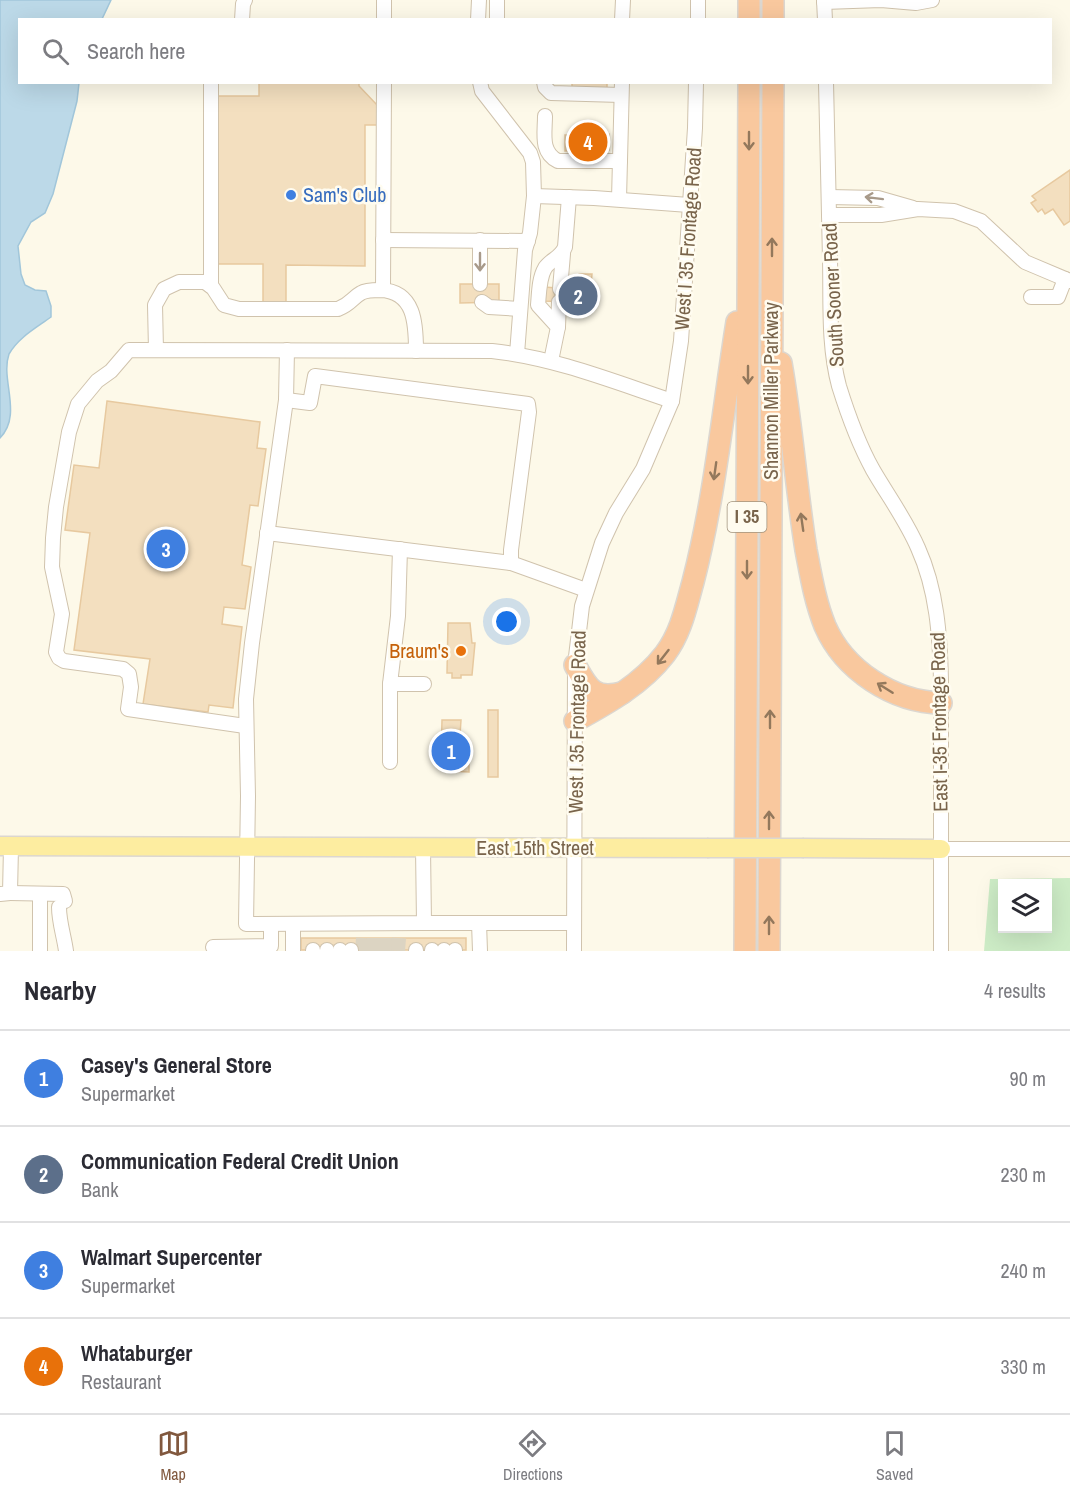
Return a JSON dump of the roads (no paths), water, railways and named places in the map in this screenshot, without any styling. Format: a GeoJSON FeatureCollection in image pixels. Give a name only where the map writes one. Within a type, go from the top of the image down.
{"type":"FeatureCollection","features":[{"type":"Feature","properties":{"kind":"highway"},"geometry":{"type":"LineString","coordinates":[[749,0],[749,18]]}},
{"type":"Feature","properties":{"kind":"highway"},"geometry":{"type":"LineString","coordinates":[[773,0],[773,18]]}},
{"type":"Feature","properties":{"kind":"highway","name":"Shannon Miller Parkway"},"geometry":{"type":"LineString","coordinates":[[745,951],[749,84]]}},
{"type":"Feature","properties":{"kind":"highway","name":"Shannon Miller Parkway"},"geometry":{"type":"LineString","coordinates":[[769,951],[773,84]]}},
{"type":"Feature","properties":{"kind":"highway"},"geometry":{"type":"LineString","coordinates":[[575,721],[639,682],[677,636],[700,555],[712,494],[748,254]]}},
{"type":"Feature","properties":{"kind":"highway"},"geometry":{"type":"LineString","coordinates":[[772,306],[790,415],[801,520],[814,592],[826,627],[836,646],[854,665],[873,680],[911,700],[941,703]]}},
{"type":"Feature","properties":{"kind":"highway"},"geometry":{"type":"LineString","coordinates":[[575,665],[592,691],[602,696],[623,693]]}},
{"type":"Feature","properties":{"kind":"main road","name":"East 15th Street"},"geometry":{"type":"LineString","coordinates":[[5,847],[941,849]]}},
{"type":"Feature","properties":{"kind":"street"},"geometry":{"type":"LineString","coordinates":[[242,18],[245,0]]}},
{"type":"Feature","properties":{"kind":"street"},"geometry":{"type":"LineString","coordinates":[[384,0],[384,18]]}},
{"type":"Feature","properties":{"kind":"street"},"geometry":{"type":"LineString","coordinates":[[478,0],[478,18]]}},
{"type":"Feature","properties":{"kind":"street"},"geometry":{"type":"LineString","coordinates":[[497,0],[497,18]]}},
{"type":"Feature","properties":{"kind":"street"},"geometry":{"type":"LineString","coordinates":[[622,0],[622,18]]}},
{"type":"Feature","properties":{"kind":"street"},"geometry":{"type":"LineString","coordinates":[[698,0],[698,18]]}},
{"type":"Feature","properties":{"kind":"street"},"geometry":{"type":"LineString","coordinates":[[825,18],[824,1],[880,0],[916,3],[932,0]]}},
{"type":"Feature","properties":{"kind":"street"},"geometry":{"type":"LineString","coordinates":[[211,84],[211,286]]}},
{"type":"Feature","properties":{"kind":"street"},"geometry":{"type":"LineString","coordinates":[[383,290],[384,84]]}},
{"type":"Feature","properties":{"kind":"street"},"geometry":{"type":"LineString","coordinates":[[480,84],[482,91],[530,153],[533,162],[534,196],[525,250],[517,354]]}},
{"type":"Feature","properties":{"kind":"street"},"geometry":{"type":"LineString","coordinates":[[544,84],[551,93],[622,89],[619,199]]}},
{"type":"Feature","properties":{"kind":"street","name":"West I 35 Frontage Road"},"geometry":{"type":"LineString","coordinates":[[574,951],[575,665],[578,635],[586,590],[602,543],[616,513],[643,469],[672,401],[681,341],[696,84]]}},
{"type":"Feature","properties":{"kind":"street","name":"South Sooner Road"},"geometry":{"type":"LineString","coordinates":[[826,84],[833,348],[838,382],[859,442],[890,496]]}},
{"type":"Feature","properties":{"kind":"street"},"geometry":{"type":"LineString","coordinates":[[549,116],[554,148],[558,154],[620,159]]}},
{"type":"Feature","properties":{"kind":"street"},"geometry":{"type":"LineString","coordinates":[[534,196],[619,199],[690,205]]}},
{"type":"Feature","properties":{"kind":"street"},"geometry":{"type":"LineString","coordinates":[[551,362],[558,327],[569,197]]}},
{"type":"Feature","properties":{"kind":"street"},"geometry":{"type":"LineString","coordinates":[[829,197],[879,198],[918,209]]}},
{"type":"Feature","properties":{"kind":"street"},"geometry":{"type":"LineString","coordinates":[[829,215],[881,215],[918,209],[938,209],[967,214],[990,228],[1025,262],[1067,280],[1058,297],[1031,297]]}},
{"type":"Feature","properties":{"kind":"street"},"geometry":{"type":"LineString","coordinates":[[384,240],[528,241]]}},
{"type":"Feature","properties":{"kind":"street"},"geometry":{"type":"LineString","coordinates":[[480,240],[480,284]]}},
{"type":"Feature","properties":{"kind":"street"},"geometry":{"type":"LineString","coordinates":[[558,327],[538,305],[540,281],[545,268],[563,254]]}},
{"type":"Feature","properties":{"kind":"street"},"geometry":{"type":"LineString","coordinates":[[156,350],[155,305],[164,289],[179,282],[205,282],[211,286],[224,305],[246,310],[338,309],[352,302],[361,293],[383,290],[395,293],[404,299],[411,311],[416,326],[416,351]]}},
{"type":"Feature","properties":{"kind":"street"},"geometry":{"type":"LineString","coordinates":[[482,302],[489,307],[520,309]]}},
{"type":"Feature","properties":{"kind":"street"},"geometry":{"type":"LineString","coordinates":[[245,726],[128,710],[131,687],[129,674],[123,669],[64,661],[56,652],[62,614],[51,567],[53,538],[56,507],[73,417],[78,404],[97,381],[111,371],[129,350],[492,351],[570,366],[672,401]]}},
{"type":"Feature","properties":{"kind":"street"},"geometry":{"type":"LineString","coordinates":[[287,350],[286,399],[248,670],[245,726],[248,796],[246,924],[293,924],[349,937],[427,932],[479,923],[574,923]]}},
{"type":"Feature","properties":{"kind":"street"},"geometry":{"type":"LineString","coordinates":[[286,399],[310,403],[315,376],[528,404],[529,412],[510,550],[511,563]]}},
{"type":"Feature","properties":{"kind":"street","name":"East I-35 Frontage Road"},"geometry":{"type":"LineString","coordinates":[[890,496],[920,551],[930,580],[941,645],[941,951]]}},
{"type":"Feature","properties":{"kind":"street"},"geometry":{"type":"LineString","coordinates":[[267,533],[511,563],[586,590]]}},
{"type":"Feature","properties":{"kind":"street"},"geometry":{"type":"LineString","coordinates":[[390,762],[390,684],[398,616],[400,549]]}},
{"type":"Feature","properties":{"kind":"street"},"geometry":{"type":"LineString","coordinates":[[390,684],[424,684]]}},
{"type":"Feature","properties":{"kind":"street"},"geometry":{"type":"LineString","coordinates":[[5,847],[5,893],[63,894],[65,920],[62,924],[66,951]]}},
{"type":"Feature","properties":{"kind":"street"},"geometry":{"type":"LineString","coordinates":[[423,848],[427,932],[444,946]]}},
{"type":"Feature","properties":{"kind":"street","name":"East 15th Street"},"geometry":{"type":"LineString","coordinates":[[941,849],[1070,849]]}},
{"type":"Feature","properties":{"kind":"street"},"geometry":{"type":"LineString","coordinates":[[40,894],[40,951]]}},
{"type":"Feature","properties":{"kind":"street"},"geometry":{"type":"LineString","coordinates":[[479,923],[480,951]]}},
{"type":"Feature","properties":{"kind":"street"},"geometry":{"type":"LineString","coordinates":[[213,947],[271,946],[271,924]]}},
{"type":"Feature","properties":{"kind":"street"},"geometry":{"type":"LineString","coordinates":[[293,924],[293,951]]}},
{"type":"Feature","properties":{"kind":"street"},"geometry":{"type":"LineString","coordinates":[[427,932],[444,946]]}},
{"type":"Feature","properties":{"kind":"water"},"geometry":{"type":"Polygon","coordinates":[[[0,0],[111,0],[102,18],[18,18],[18,84],[79,84],[77,101],[53,194],[45,213],[31,222],[18,246],[21,274],[25,285],[35,290],[46,291],[51,306],[51,317],[23,338],[9,354],[7,375],[10,418],[7,429],[0,438],[0,0]]]}},
{"type":"Feature","properties":{"kind":"tunnel"},"geometry":{"type":"LineString","coordinates":[[362,951],[363,938]]}},
{"type":"Feature","properties":{"kind":"tunnel"},"geometry":{"type":"LineString","coordinates":[[374,938],[374,951]]}},
{"type":"Feature","properties":{"kind":"tunnel"},"geometry":{"type":"LineString","coordinates":[[387,938],[387,951]]}},
{"type":"Feature","properties":{"kind":"tunnel"},"geometry":{"type":"LineString","coordinates":[[398,951],[399,938]]}},
{"type":"Feature","properties":{"kind":"place","name":"Whataburger"},"geometry":{"type":"Point","coordinates":[588,142]}},
{"type":"Feature","properties":{"kind":"place","name":"Sam's Club"},"geometry":{"type":"Point","coordinates":[291,195]}},
{"type":"Feature","properties":{"kind":"place","name":"Communication Federal Credit Union"},"geometry":{"type":"Point","coordinates":[578,296]}},
{"type":"Feature","properties":{"kind":"place","name":"Walmart Supercenter"},"geometry":{"type":"Point","coordinates":[166,549]}},
{"type":"Feature","properties":{"kind":"place","name":"Braum's"},"geometry":{"type":"Point","coordinates":[461,651]}},
{"type":"Feature","properties":{"kind":"place","name":"Casey's General Store"},"geometry":{"type":"Point","coordinates":[451,751]}}]}
